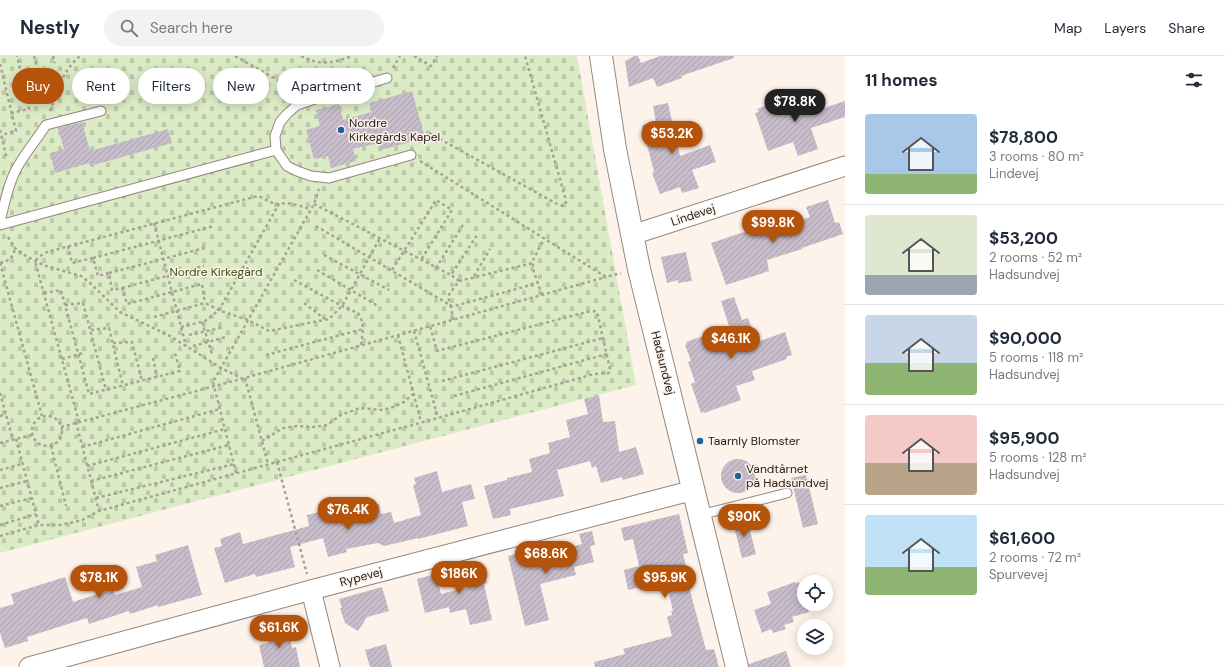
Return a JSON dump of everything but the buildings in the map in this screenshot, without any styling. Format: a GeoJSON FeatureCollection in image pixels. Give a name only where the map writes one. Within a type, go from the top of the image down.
{"type":"FeatureCollection","features":[{"type":"Feature","properties":{"kind":"street","name":"Hadsundvej"},"geometry":{"type":"LineString","coordinates":[[601,56],[615,150],[639,269],[737,667]]}},
{"type":"Feature","properties":{"kind":"street","name":"Lindevej"},"geometry":{"type":"LineString","coordinates":[[632,236],[845,166]]}},
{"type":"Feature","properties":{"kind":"street","name":"Rypevej"},"geometry":{"type":"LineString","coordinates":[[29,667],[311,590],[694,490]]}},
{"type":"Feature","properties":{"kind":"street"},"geometry":{"type":"LineString","coordinates":[[311,590],[330,667]]}},
{"type":"Feature","properties":{"kind":"lane"},"geometry":{"type":"LineString","coordinates":[[375,82],[387,78]]}},
{"type":"Feature","properties":{"kind":"lane"},"geometry":{"type":"LineString","coordinates":[[300,104],[297,105],[280,122],[275,136],[276,150],[287,166],[297,172],[311,176],[329,178],[411,155]]}},
{"type":"Feature","properties":{"kind":"lane"},"geometry":{"type":"LineString","coordinates":[[0,221],[12,177],[46,125],[100,111]]}},
{"type":"Feature","properties":{"kind":"lane"},"geometry":{"type":"LineString","coordinates":[[2,229],[276,150]]}},
{"type":"Feature","properties":{"kind":"lane"},"geometry":{"type":"LineString","coordinates":[[700,515],[787,493]]}},
{"type":"Feature","properties":{"kind":"path"},"geometry":{"type":"LineString","coordinates":[[11,112],[29,109],[17,56]]}},
{"type":"Feature","properties":{"kind":"path"},"geometry":{"type":"LineString","coordinates":[[34,56],[37,68]]}},
{"type":"Feature","properties":{"kind":"path"},"geometry":{"type":"LineString","coordinates":[[53,56],[55,63]]}},
{"type":"Feature","properties":{"kind":"path"},"geometry":{"type":"LineString","coordinates":[[46,125],[58,88],[72,64],[80,56]]}},
{"type":"Feature","properties":{"kind":"path"},"geometry":{"type":"LineString","coordinates":[[235,56],[277,79]]}},
{"type":"Feature","properties":{"kind":"path"},"geometry":{"type":"LineString","coordinates":[[301,56],[306,57],[311,61],[325,63],[352,56]]}},
{"type":"Feature","properties":{"kind":"path"},"geometry":{"type":"LineString","coordinates":[[414,56],[431,66],[437,56]]}},
{"type":"Feature","properties":{"kind":"path"},"geometry":{"type":"LineString","coordinates":[[429,133],[563,206],[566,203],[565,196],[525,56]]}},
{"type":"Feature","properties":{"kind":"path"},"geometry":{"type":"LineString","coordinates":[[0,64],[16,131],[1,134]]}},
{"type":"Feature","properties":{"kind":"path"},"geometry":{"type":"LineString","coordinates":[[0,130],[7,160]]}},
{"type":"Feature","properties":{"kind":"path"},"geometry":{"type":"LineString","coordinates":[[411,155],[606,278]]}},
{"type":"Feature","properties":{"kind":"path"},"geometry":{"type":"LineString","coordinates":[[236,473],[213,382],[314,204],[322,177]]}},
{"type":"Feature","properties":{"kind":"path"},"geometry":{"type":"LineString","coordinates":[[36,261],[46,252],[258,196],[275,204],[287,203],[305,207],[310,210]]}},
{"type":"Feature","properties":{"kind":"path"},"geometry":{"type":"LineString","coordinates":[[392,270],[436,200],[452,210],[421,260]]}},
{"type":"Feature","properties":{"kind":"path"},"geometry":{"type":"LineString","coordinates":[[181,327],[205,321],[219,310],[280,204]]}},
{"type":"Feature","properties":{"kind":"path"},"geometry":{"type":"LineString","coordinates":[[314,204],[451,275],[459,281]]}},
{"type":"Feature","properties":{"kind":"path"},"geometry":{"type":"LineString","coordinates":[[154,223],[186,347]]}},
{"type":"Feature","properties":{"kind":"path"},"geometry":{"type":"LineString","coordinates":[[436,268],[463,225]]}},
{"type":"Feature","properties":{"kind":"path"},"geometry":{"type":"LineString","coordinates":[[68,246],[72,263],[214,226]]}},
{"type":"Feature","properties":{"kind":"path"},"geometry":{"type":"LineString","coordinates":[[316,226],[450,306],[538,283]]}},
{"type":"Feature","properties":{"kind":"path"},"geometry":{"type":"LineString","coordinates":[[2,229],[15,248],[26,256],[55,269],[81,276],[120,312],[170,336],[241,379]]}},
{"type":"Feature","properties":{"kind":"path"},"geometry":{"type":"LineString","coordinates":[[451,275],[477,236]]}},
{"type":"Feature","properties":{"kind":"path"},"geometry":{"type":"LineString","coordinates":[[154,317],[205,303],[219,310],[248,320],[269,331],[329,319],[342,306],[380,238]]}},
{"type":"Feature","properties":{"kind":"path"},"geometry":{"type":"LineString","coordinates":[[542,295],[533,269],[533,262],[544,239]]}},
{"type":"Feature","properties":{"kind":"path"},"geometry":{"type":"LineString","coordinates":[[15,248],[13,256],[8,261],[0,263],[42,416]]}},
{"type":"Feature","properties":{"kind":"path"},"geometry":{"type":"LineString","coordinates":[[93,258],[98,276],[205,248]]}},
{"type":"Feature","properties":{"kind":"path"},"geometry":{"type":"LineString","coordinates":[[474,277],[490,249]]}},
{"type":"Feature","properties":{"kind":"path"},"geometry":{"type":"LineString","coordinates":[[324,255],[389,290]]}},
{"type":"Feature","properties":{"kind":"path"},"geometry":{"type":"LineString","coordinates":[[36,261],[78,422],[82,447],[99,511]]}},
{"type":"Feature","properties":{"kind":"path"},"geometry":{"type":"LineString","coordinates":[[453,320],[448,296],[459,281],[533,262]]}},
{"type":"Feature","properties":{"kind":"path"},"geometry":{"type":"LineString","coordinates":[[109,273],[112,290],[204,266]]}},
{"type":"Feature","properties":{"kind":"path"},"geometry":{"type":"LineString","coordinates":[[61,427],[245,378],[639,269]]}},
{"type":"Feature","properties":{"kind":"path"},"geometry":{"type":"LineString","coordinates":[[317,270],[378,306]]}},
{"type":"Feature","properties":{"kind":"path"},"geometry":{"type":"LineString","coordinates":[[294,280],[358,313],[363,329],[360,346]]}},
{"type":"Feature","properties":{"kind":"path"},"geometry":{"type":"LineString","coordinates":[[122,288],[127,304],[202,284],[205,303]]}},
{"type":"Feature","properties":{"kind":"path"},"geometry":{"type":"LineString","coordinates":[[44,293],[61,290],[89,394],[180,371],[175,353]]}},
{"type":"Feature","properties":{"kind":"path"},"geometry":{"type":"LineString","coordinates":[[65,305],[83,303],[106,390]]}},
{"type":"Feature","properties":{"kind":"path"},"geometry":{"type":"LineString","coordinates":[[304,303],[326,319]]}},
{"type":"Feature","properties":{"kind":"path"},"geometry":{"type":"LineString","coordinates":[[0,536],[39,525],[59,525],[82,520],[99,511],[594,374],[608,373],[610,369],[597,312],[594,311],[437,351],[430,326]]}},
{"type":"Feature","properties":{"kind":"path"},"geometry":{"type":"LineString","coordinates":[[202,322],[212,354]]}},
{"type":"Feature","properties":{"kind":"path"},"geometry":{"type":"LineString","coordinates":[[190,335],[224,326]]}},
{"type":"Feature","properties":{"kind":"path"},"geometry":{"type":"LineString","coordinates":[[90,330],[109,328],[124,386]]}},
{"type":"Feature","properties":{"kind":"path"},"geometry":{"type":"LineString","coordinates":[[266,355],[363,329]]}},
{"type":"Feature","properties":{"kind":"path"},"geometry":{"type":"LineString","coordinates":[[414,331],[438,418]]}},
{"type":"Feature","properties":{"kind":"path"},"geometry":{"type":"LineString","coordinates":[[398,335],[421,422]]}},
{"type":"Feature","properties":{"kind":"path"},"geometry":{"type":"LineString","coordinates":[[193,346],[226,337]]}},
{"type":"Feature","properties":{"kind":"path"},"geometry":{"type":"LineString","coordinates":[[442,381],[603,338]]}},
{"type":"Feature","properties":{"kind":"path"},"geometry":{"type":"LineString","coordinates":[[113,343],[132,342],[142,381]]}},
{"type":"Feature","properties":{"kind":"path"},"geometry":{"type":"LineString","coordinates":[[62,359],[83,353]]}},
{"type":"Feature","properties":{"kind":"path"},"geometry":{"type":"LineString","coordinates":[[454,396],[607,354]]}},
{"type":"Feature","properties":{"kind":"path"},"geometry":{"type":"LineString","coordinates":[[153,358],[157,377]]}},
{"type":"Feature","properties":{"kind":"path"},"geometry":{"type":"LineString","coordinates":[[245,378],[268,464]]}},
{"type":"Feature","properties":{"kind":"path"},"geometry":{"type":"LineString","coordinates":[[0,393],[39,525]]}},
{"type":"Feature","properties":{"kind":"path"},"geometry":{"type":"LineString","coordinates":[[262,441],[283,428],[327,425],[341,415],[360,408],[383,410],[393,407],[404,402],[413,394]]}},
{"type":"Feature","properties":{"kind":"path"},"geometry":{"type":"LineString","coordinates":[[82,447],[220,409]]}},
{"type":"Feature","properties":{"kind":"path"},"geometry":{"type":"LineString","coordinates":[[0,416],[6,414]]}},
{"type":"Feature","properties":{"kind":"path"},"geometry":{"type":"LineString","coordinates":[[48,415],[54,417],[59,421],[61,427],[62,433],[60,438],[51,446],[39,444],[34,440],[32,435],[31,429],[33,423],[37,418],[42,416],[48,415]]}},
{"type":"Feature","properties":{"kind":"path"},"geometry":{"type":"LineString","coordinates":[[87,466],[225,429]]}},
{"type":"Feature","properties":{"kind":"path"},"geometry":{"type":"LineString","coordinates":[[0,443],[32,435]]}},
{"type":"Feature","properties":{"kind":"path"},"geometry":{"type":"LineString","coordinates":[[92,481],[229,445]]}},
{"type":"Feature","properties":{"kind":"path"},"geometry":{"type":"LineString","coordinates":[[51,446],[66,506]]}},
{"type":"Feature","properties":{"kind":"path"},"geometry":{"type":"LineString","coordinates":[[277,462],[311,590]]}},
{"type":"Feature","properties":{"kind":"path"},"geometry":{"type":"LineString","coordinates":[[0,470],[22,464]]}},
{"type":"Feature","properties":{"kind":"path"},"geometry":{"type":"LineString","coordinates":[[96,498],[234,464]]}},
{"type":"Feature","properties":{"kind":"path"},"geometry":{"type":"LineString","coordinates":[[0,488],[27,481]]}},
{"type":"Feature","properties":{"kind":"path"},"geometry":{"type":"LineString","coordinates":[[0,506],[32,498]]}},
{"type":"Feature","properties":{"kind":"path"},"geometry":{"type":"LineString","coordinates":[[0,524],[36,514]]}},
{"type":"Feature","properties":{"kind":"green space","name":"Nordre Kirkegård"},"geometry":{"type":"Polygon","coordinates":[[[0,56],[577,56],[636,385],[0,553],[0,56]]]}},
{"type":"Feature","properties":{"kind":"place","name":"Nordre Kirkegårds Kapel"},"geometry":{"type":"Point","coordinates":[341,130]}},
{"type":"Feature","properties":{"kind":"place","name":"Taarnly Blomster"},"geometry":{"type":"Point","coordinates":[700,441]}},
{"type":"Feature","properties":{"kind":"place","name":"Vandtårnet på Hadsundvej"},"geometry":{"type":"Point","coordinates":[738,476]}}]}
